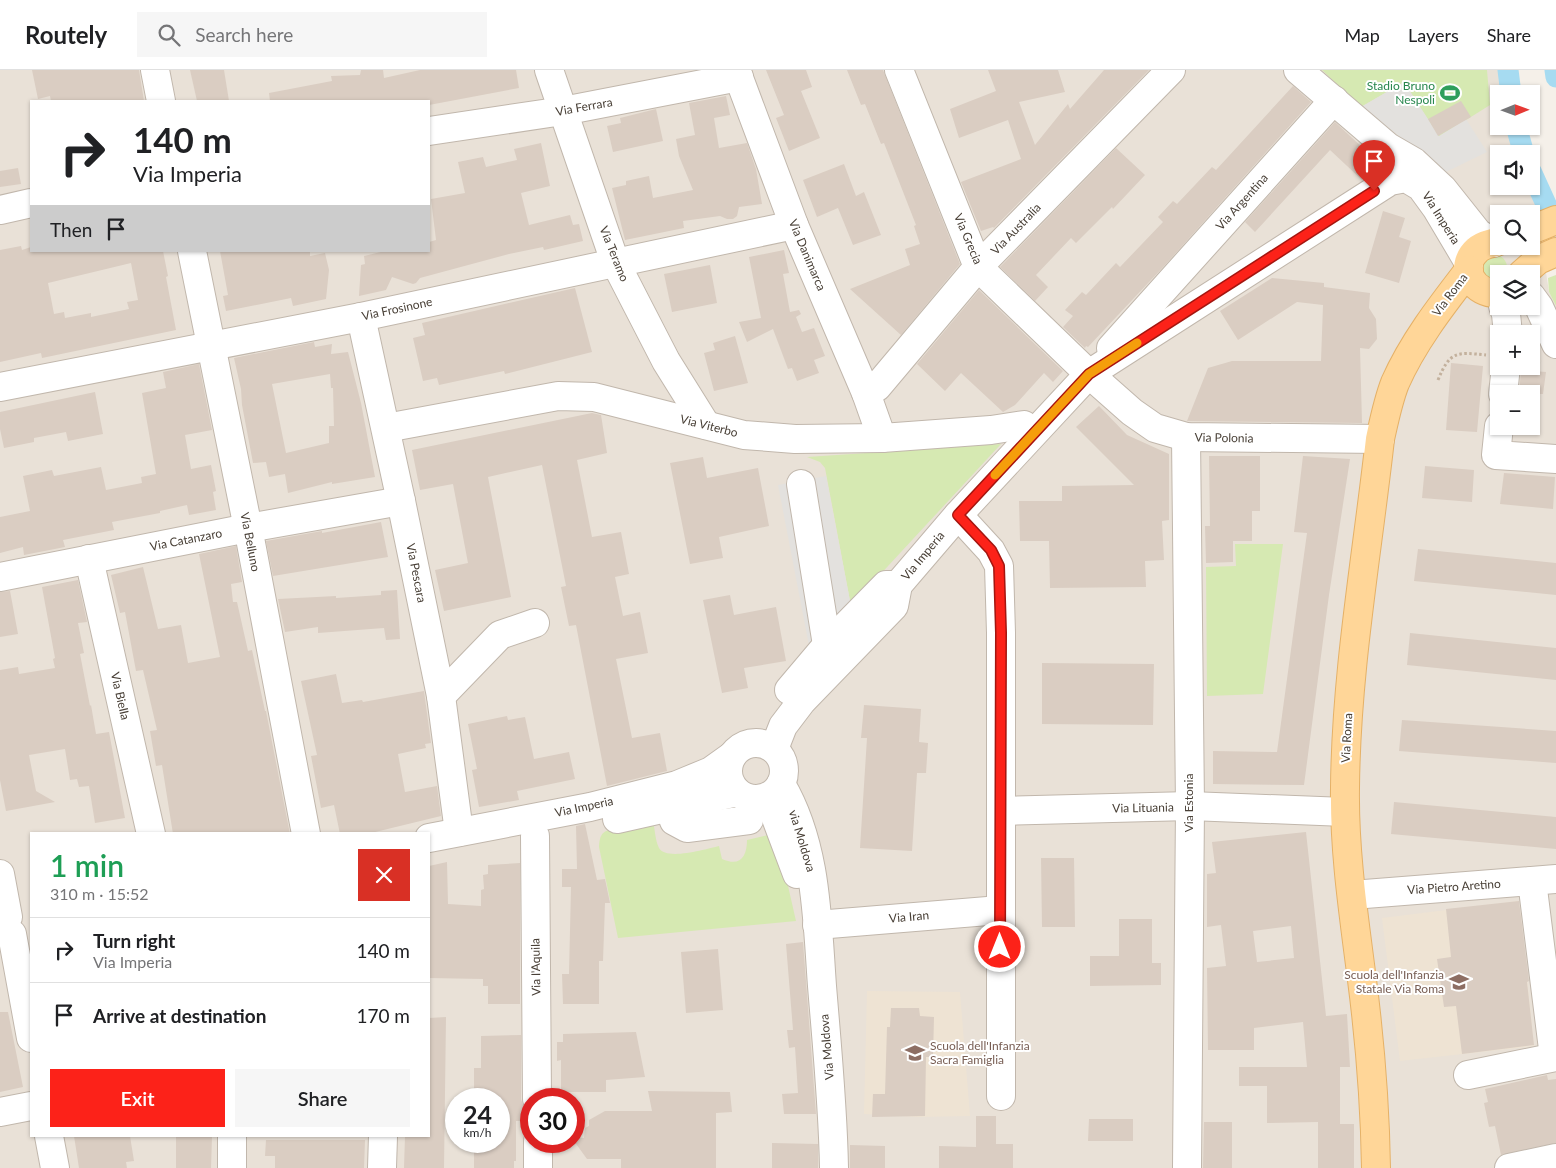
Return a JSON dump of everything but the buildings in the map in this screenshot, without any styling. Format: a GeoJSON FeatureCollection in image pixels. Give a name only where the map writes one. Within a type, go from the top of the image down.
{"type":"FeatureCollection","features":[{"type":"Feature","properties":{"kind":"main road","name":"Via Roma"},"geometry":{"type":"LineString","coordinates":[[1376,1168],[1374,1097],[1345,812],[1348,714],[1355,630],[1380,439],[1386,412],[1396,383],[1431,320],[1469,266],[1474,252],[1482,246],[1490,245]]}},
{"type":"Feature","properties":{"kind":"main road"},"geometry":{"type":"LineString","coordinates":[[1532,265],[1556,252]]}},
{"type":"Feature","properties":{"kind":"main road"},"geometry":{"type":"LineString","coordinates":[[1469,266],[1473,282],[1482,291],[1490,294]]}},
{"type":"Feature","properties":{"kind":"main road","name":"Via Roma"},"geometry":{"type":"LineString","coordinates":[[1431,320],[1490,301]]}},
{"type":"Feature","properties":{"kind":"street"},"geometry":{"type":"LineString","coordinates":[[155,70],[161,100]]}},
{"type":"Feature","properties":{"kind":"street","name":"Via Teramo"},"geometry":{"type":"LineString","coordinates":[[549,70],[615,262],[666,361],[706,425]]}},
{"type":"Feature","properties":{"kind":"street","name":"Via Grecia"},"geometry":{"type":"LineString","coordinates":[[899,70],[978,267],[1089,374]]}},
{"type":"Feature","properties":{"kind":"street","name":"Via Australia"},"geometry":{"type":"LineString","coordinates":[[866,393],[877,387],[978,267],[1172,70]]}},
{"type":"Feature","properties":{"kind":"street"},"geometry":{"type":"LineString","coordinates":[[1298,70],[1388,147],[1414,162],[1443,189],[1478,233],[1490,239]]}},
{"type":"Feature","properties":{"kind":"street","name":"Via Ferrara"},"geometry":{"type":"LineString","coordinates":[[430,131],[564,111],[738,73]]}},
{"type":"Feature","properties":{"kind":"street","name":"Via Danimarca"},"geometry":{"type":"LineString","coordinates":[[738,73],[794,225],[866,393],[882,438]]}},
{"type":"Feature","properties":{"kind":"street","name":"Via Argentina"},"geometry":{"type":"LineString","coordinates":[[1089,374],[1160,314],[1334,100]]}},
{"type":"Feature","properties":{"kind":"street"},"geometry":{"type":"LineString","coordinates":[[1160,314],[1390,181],[1393,166],[1388,147]]}},
{"type":"Feature","properties":{"kind":"street","name":"Via Imperia"},"geometry":{"type":"LineString","coordinates":[[1390,181],[1406,178],[1420,186],[1437,209],[1469,266]]}},
{"type":"Feature","properties":{"kind":"street"},"geometry":{"type":"LineString","coordinates":[[0,210],[30,203]]}},
{"type":"Feature","properties":{"kind":"street"},"geometry":{"type":"LineString","coordinates":[[0,229],[30,222]]}},
{"type":"Feature","properties":{"kind":"street","name":"Via Frosinone"},"geometry":{"type":"LineString","coordinates":[[0,387],[360,317],[794,225]]}},
{"type":"Feature","properties":{"kind":"street","name":"Via Belluno"},"geometry":{"type":"LineString","coordinates":[[192,252],[248,528],[306,832]]}},
{"type":"Feature","properties":{"kind":"street"},"geometry":{"type":"LineString","coordinates":[[1540,309],[1556,344]]}},
{"type":"Feature","properties":{"kind":"street","name":"Via Pescara"},"geometry":{"type":"LineString","coordinates":[[360,317],[402,501],[441,696],[459,832]]}},
{"type":"Feature","properties":{"kind":"street","name":"Via Imperia"},"geometry":{"type":"LineString","coordinates":[[765,746],[802,701],[894,606],[898,585],[958,515],[1089,374]]}},
{"type":"Feature","properties":{"kind":"street","name":"Via Polonia"},"geometry":{"type":"LineString","coordinates":[[1089,374],[1132,412],[1155,428],[1186,437],[1380,439]]}},
{"type":"Feature","properties":{"kind":"street","name":"Via Viterbo"},"geometry":{"type":"LineString","coordinates":[[386,428],[558,396],[594,397],[744,435],[795,440],[882,438],[990,430],[1024,425],[1033,433]]}},
{"type":"Feature","properties":{"kind":"street"},"geometry":{"type":"LineString","coordinates":[[1498,435],[1496,454],[1556,459]]}},
{"type":"Feature","properties":{"kind":"street","name":"Via Estonia"},"geometry":{"type":"LineString","coordinates":[[1186,437],[1190,806],[1187,1168]]}},
{"type":"Feature","properties":{"kind":"street"},"geometry":{"type":"LineString","coordinates":[[801,484],[827,646]]}},
{"type":"Feature","properties":{"kind":"street","name":"Via Catanzaro"},"geometry":{"type":"LineString","coordinates":[[0,577],[248,528],[402,501]]}},
{"type":"Feature","properties":{"kind":"street"},"geometry":{"type":"LineString","coordinates":[[958,515],[991,550],[999,566],[1001,633],[1001,1096]]}},
{"type":"Feature","properties":{"kind":"street","name":"Via Biella"},"geometry":{"type":"LineString","coordinates":[[89,559],[151,832]]}},
{"type":"Feature","properties":{"kind":"street","name":"Via Imperia"},"geometry":{"type":"LineString","coordinates":[[765,746],[775,707],[827,646],[886,585],[898,585]]}},
{"type":"Feature","properties":{"kind":"street"},"geometry":{"type":"LineString","coordinates":[[441,696],[500,635],[535,623]]}},
{"type":"Feature","properties":{"kind":"street"},"geometry":{"type":"LineString","coordinates":[[745,744],[765,746],[782,761],[784,776],[757,799],[729,779],[728,763],[732,756],[745,744]]}},
{"type":"Feature","properties":{"kind":"street","name":"Via Imperia"},"geometry":{"type":"LineString","coordinates":[[430,838],[590,807],[677,785],[711,771],[732,756]]}},
{"type":"Feature","properties":{"kind":"street","name":"Via Imperia"},"geometry":{"type":"LineString","coordinates":[[430,856],[669,808],[757,799]]}},
{"type":"Feature","properties":{"kind":"street","name":"via Moldova"},"geometry":{"type":"LineString","coordinates":[[757,799],[774,813],[795,871],[816,913]]}},
{"type":"Feature","properties":{"kind":"street","name":"Via Lituania"},"geometry":{"type":"LineString","coordinates":[[1001,811],[1190,806],[1345,812]]}},
{"type":"Feature","properties":{"kind":"street","name":"Via l'Aquila"},"geometry":{"type":"LineString","coordinates":[[535,836],[537,1088]]}},
{"type":"Feature","properties":{"kind":"street"},"geometry":{"type":"LineString","coordinates":[[0,874],[14,925],[30,1031]]}},
{"type":"Feature","properties":{"kind":"street"},"geometry":{"type":"LineString","coordinates":[[1468,1075],[1555,1057],[1544,880]]}},
{"type":"Feature","properties":{"kind":"street","name":"Via Pietro Aretino"},"geometry":{"type":"LineString","coordinates":[[1352,895],[1544,880]]}},
{"type":"Feature","properties":{"kind":"street","name":"Via Iran"},"geometry":{"type":"LineString","coordinates":[[816,913],[1000,910]]}},
{"type":"Feature","properties":{"kind":"street","name":"Via Moldova"},"geometry":{"type":"LineString","coordinates":[[816,913],[833,1109],[834,1168]]}},
{"type":"Feature","properties":{"kind":"street"},"geometry":{"type":"LineString","coordinates":[[0,1112],[30,1106]]}},
{"type":"Feature","properties":{"kind":"street"},"geometry":{"type":"LineString","coordinates":[[49,1137],[55,1168]]}},
{"type":"Feature","properties":{"kind":"street"},"geometry":{"type":"LineString","coordinates":[[232,1137],[232,1168]]}},
{"type":"Feature","properties":{"kind":"street"},"geometry":{"type":"LineString","coordinates":[[382,1137],[382,1168]]}},
{"type":"Feature","properties":{"kind":"street"},"geometry":{"type":"LineString","coordinates":[[538,1153],[538,1168]]}},
{"type":"Feature","properties":{"kind":"street"},"geometry":{"type":"LineString","coordinates":[[1509,1168],[1556,1158]]}},
{"type":"Feature","properties":{"kind":"path"},"geometry":{"type":"LineString","coordinates":[[1438,380],[1445,364],[1452,357],[1462,353],[1490,359]]}},
{"type":"Feature","properties":{"kind":"shaded area"},"geometry":{"type":"Polygon","coordinates":[[[0,70],[1514,70],[1516,85],[1490,85],[1490,135],[1525,135],[1526,145],[1490,145],[1490,195],[1534,195],[1536,205],[1490,205],[1490,255],[1540,255],[1540,234],[1549,292],[1556,306],[1556,1168],[0,1168],[0,70]]]}},
{"type":"Feature","properties":{"kind":"shaded area"},"geometry":{"type":"Polygon","coordinates":[[[1404,82],[1439,136],[1466,119],[1487,152],[1446,172],[1361,107],[1404,82]]]}},
{"type":"Feature","properties":{"kind":"shaded area"},"geometry":{"type":"Polygon","coordinates":[[[826,476],[851,606],[811,656],[778,485],[826,476]]]}},
{"type":"Feature","properties":{"kind":"shaded area","name":"Scuola dell'Infanzia Statale Via Roma"},"geometry":{"type":"Polygon","coordinates":[[[1519,901],[1534,1046],[1400,1061],[1382,918],[1519,901]]]}},
{"type":"Feature","properties":{"kind":"shaded area","name":"Scuola dell'Infanzia Sacra Famiglia"},"geometry":{"type":"Polygon","coordinates":[[[867,991],[960,992],[970,1116],[919,1117],[864,1114],[867,991]]]}},
{"type":"Feature","properties":{"kind":"green space","name":"Stadio Bruno Nespoli"},"geometry":{"type":"Polygon","coordinates":[[[1322,70],[1487,70],[1490,105],[1439,137],[1404,82],[1361,107],[1322,70]]]}},
{"type":"Feature","properties":{"kind":"green space"},"geometry":{"type":"Polygon","coordinates":[[[1499,255],[1506,265],[1490,265],[1489,282],[1480,268],[1482,260],[1499,255]]]}},
{"type":"Feature","properties":{"kind":"green space"},"geometry":{"type":"Polygon","coordinates":[[[1556,275],[1556,306],[1549,292],[1548,278],[1556,275]]]}},
{"type":"Feature","properties":{"kind":"green space"},"geometry":{"type":"Polygon","coordinates":[[[1001,444],[851,606],[825,468],[820,462],[807,457],[1001,444]]]}},
{"type":"Feature","properties":{"kind":"green space"},"geometry":{"type":"Polygon","coordinates":[[[1235,544],[1283,544],[1263,694],[1207,696],[1206,567],[1236,566],[1235,544]]]}},
{"type":"Feature","properties":{"kind":"green space"},"geometry":{"type":"Polygon","coordinates":[[[653,821],[658,845],[663,852],[678,854],[719,846],[722,859],[734,862],[744,856],[747,840],[776,833],[796,921],[618,938],[599,847],[601,837],[608,830],[622,827],[624,832],[638,828],[642,829],[653,821]]]}},
{"type":"Feature","properties":{"kind":"waterway"},"geometry":{"type":"LineString","coordinates":[[1508,70],[1510,85]]}},
{"type":"Feature","properties":{"kind":"waterway"},"geometry":{"type":"LineString","coordinates":[[1555,70],[1556,77]]}},
{"type":"Feature","properties":{"kind":"waterway"},"geometry":{"type":"LineString","coordinates":[[1519,135],[1521,145]]}},
{"type":"Feature","properties":{"kind":"waterway"},"geometry":{"type":"LineString","coordinates":[[1540,191],[1556,226]]}},
{"type":"Feature","properties":{"kind":"slow traffic"},"geometry":{"type":"LineString","coordinates":[[995,475],[1089,374],[1137,343]]}},
{"type":"Feature","properties":{"kind":"place","name":"Stadio Bruno Nespoli"},"geometry":{"type":"Point","coordinates":[1450,93]}},
{"type":"Feature","properties":{"kind":"place","name":"Scuola dell'Infanzia Statale Via Roma"},"geometry":{"type":"Point","coordinates":[1459,982]}},
{"type":"Feature","properties":{"kind":"place","name":"Scuola dell'Infanzia Sacra Famiglia"},"geometry":{"type":"Point","coordinates":[915,1053]}},
{"type":"Feature","properties":{"kind":"route"},"geometry":{"type":"LineString","coordinates":[[1000,947],[1001,633],[999,566],[991,550],[958,515],[1089,374],[1374,191]]}}]}
